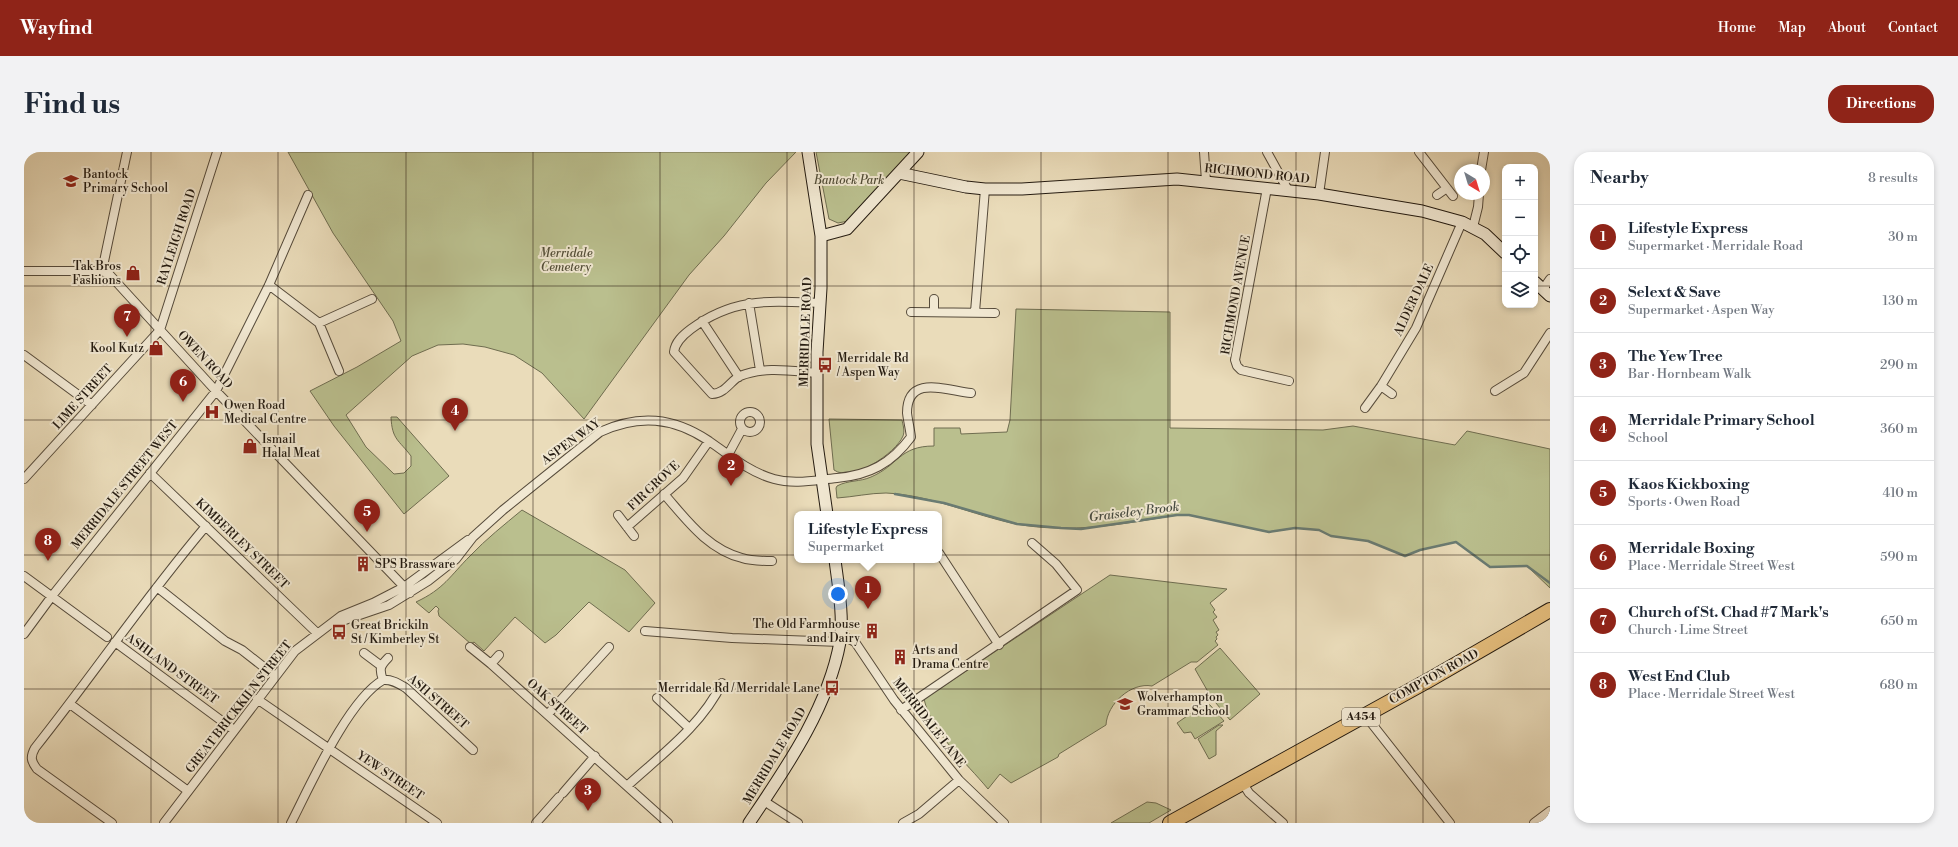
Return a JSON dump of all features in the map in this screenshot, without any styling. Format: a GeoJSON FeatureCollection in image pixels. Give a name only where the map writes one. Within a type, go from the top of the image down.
{"type":"FeatureCollection","features":[{"type":"Feature","properties":{"kind":"highway","name":"COMPTON ROAD"},"geometry":{"type":"LineString","coordinates":[[1170,823],[1476,653],[1550,610]]}},
{"type":"Feature","properties":{"kind":"street"},"geometry":{"type":"LineString","coordinates":[[24,271],[102,271],[127,152]]}},
{"type":"Feature","properties":{"kind":"street","name":"RAYLEIGH ROAD"},"geometry":{"type":"LineString","coordinates":[[160,330],[217,152]]}},
{"type":"Feature","properties":{"kind":"street","name":"MERRIDALE ROAD"},"geometry":{"type":"LineString","coordinates":[[808,152],[821,236],[817,373],[817,444],[826,511]]}},
{"type":"Feature","properties":{"kind":"street"},"geometry":{"type":"LineString","coordinates":[[821,236],[847,229],[918,152]]}},
{"type":"Feature","properties":{"kind":"street"},"geometry":{"type":"LineString","coordinates":[[1204,152],[1206,181]]}},
{"type":"Feature","properties":{"kind":"street"},"geometry":{"type":"LineString","coordinates":[[1267,152],[1288,190]]}},
{"type":"Feature","properties":{"kind":"street"},"geometry":{"type":"LineString","coordinates":[[1319,194],[1325,152]]}},
{"type":"Feature","properties":{"kind":"street"},"geometry":{"type":"LineString","coordinates":[[1419,152],[1453,196]]}},
{"type":"Feature","properties":{"kind":"street"},"geometry":{"type":"LineString","coordinates":[[1482,164],[1484,152]]}},
{"type":"Feature","properties":{"kind":"street","name":"RICHMOND ROAD"},"geometry":{"type":"LineString","coordinates":[[898,173],[966,187],[985,189],[1022,189],[1172,179],[1206,181],[1288,190],[1422,211],[1462,222],[1484,234],[1502,250]]}},
{"type":"Feature","properties":{"kind":"street","name":"RICHMOND AVENUE"},"geometry":{"type":"LineString","coordinates":[[1267,188],[1236,360],[1237,366],[1241,370],[1278,374],[1289,381]]}},
{"type":"Feature","properties":{"kind":"street"},"geometry":{"type":"LineString","coordinates":[[1438,195],[1447,188]]}},
{"type":"Feature","properties":{"kind":"street"},"geometry":{"type":"LineString","coordinates":[[975,312],[985,189]]}},
{"type":"Feature","properties":{"kind":"street","name":"MERRIDALE STREET WEST"},"geometry":{"type":"LineString","coordinates":[[24,634],[52,596],[216,390],[269,285],[308,195]]}},
{"type":"Feature","properties":{"kind":"street"},"geometry":{"type":"LineString","coordinates":[[1473,227],[1479,200]]}},
{"type":"Feature","properties":{"kind":"street","name":"ALDER DALE"},"geometry":{"type":"LineString","coordinates":[[1366,408],[1416,328],[1462,222]]}},
{"type":"Feature","properties":{"kind":"street","name":"OWEN ROAD"},"geometry":{"type":"LineString","coordinates":[[102,271],[109,274],[216,390],[410,593]]}},
{"type":"Feature","properties":{"kind":"street"},"geometry":{"type":"LineString","coordinates":[[1543,289],[1550,279]]}},
{"type":"Feature","properties":{"kind":"street"},"geometry":{"type":"LineString","coordinates":[[269,285],[320,323],[339,371]]}},
{"type":"Feature","properties":{"kind":"street"},"geometry":{"type":"LineString","coordinates":[[320,323],[372,299]]}},
{"type":"Feature","properties":{"kind":"street"},"geometry":{"type":"LineString","coordinates":[[934,299],[934,312]]}},
{"type":"Feature","properties":{"kind":"street"},"geometry":{"type":"LineString","coordinates":[[817,373],[760,370],[739,377],[726,389],[712,394],[678,359],[674,352],[674,346],[683,336],[702,321],[723,310],[749,303],[769,301],[820,303]]}},
{"type":"Feature","properties":{"kind":"street"},"geometry":{"type":"LineString","coordinates":[[749,303],[760,370]]}},
{"type":"Feature","properties":{"kind":"street"},"geometry":{"type":"LineString","coordinates":[[911,312],[995,313]]}},
{"type":"Feature","properties":{"kind":"street"},"geometry":{"type":"LineString","coordinates":[[702,321],[739,377]]}},
{"type":"Feature","properties":{"kind":"street","name":"LIME STREET"},"geometry":{"type":"LineString","coordinates":[[26,474],[92,405],[160,330]]}},
{"type":"Feature","properties":{"kind":"street"},"geometry":{"type":"LineString","coordinates":[[1495,391],[1524,373],[1550,333]]}},
{"type":"Feature","properties":{"kind":"street"},"geometry":{"type":"LineString","coordinates":[[24,355],[92,405]]}},
{"type":"Feature","properties":{"kind":"street","name":"ASPEN WAY"},"geometry":{"type":"LineString","coordinates":[[410,593],[445,569],[473,537],[567,458],[600,432],[614,426],[644,420],[657,420],[680,425],[709,441],[728,455],[752,469],[773,479],[802,482],[855,476],[869,472],[884,463],[911,438],[908,406],[910,399],[923,387],[932,386],[971,393]]}},
{"type":"Feature","properties":{"kind":"street"},"geometry":{"type":"LineString","coordinates":[[1381,386],[1392,394]]}},
{"type":"Feature","properties":{"kind":"street"},"geometry":{"type":"LineString","coordinates":[[728,455],[742,429]]}},
{"type":"Feature","properties":{"kind":"street","name":"FIR GROVE"},"geometry":{"type":"LineString","coordinates":[[627,527],[683,478],[709,441]]}},
{"type":"Feature","properties":{"kind":"street","name":"KIMBERLEY STREET"},"geometry":{"type":"LineString","coordinates":[[150,473],[317,633]]}},
{"type":"Feature","properties":{"kind":"street"},"geometry":{"type":"LineString","coordinates":[[664,494],[700,536],[723,550],[741,558],[772,561]]}},
{"type":"Feature","properties":{"kind":"street","name":"FIR GROVE"},"geometry":{"type":"LineString","coordinates":[[618,515],[634,536]]}},
{"type":"Feature","properties":{"kind":"street"},"geometry":{"type":"LineString","coordinates":[[112,823],[37,769],[32,761],[31,755],[115,642],[206,526]]}},
{"type":"Feature","properties":{"kind":"street"},"geometry":{"type":"LineString","coordinates":[[332,623],[341,616],[373,603],[404,587],[473,537]]}},
{"type":"Feature","properties":{"kind":"street"},"geometry":{"type":"LineString","coordinates":[[901,710],[999,645],[1077,590],[1056,564],[1032,543]]}},
{"type":"Feature","properties":{"kind":"street"},"geometry":{"type":"LineString","coordinates":[[942,558],[999,645]]}},
{"type":"Feature","properties":{"kind":"street","name":"MERRIDALE ROAD"},"geometry":{"type":"LineString","coordinates":[[749,823],[794,753],[820,705],[827,685],[840,640],[839,602],[835,563]]}},
{"type":"Feature","properties":{"kind":"street","name":"ASHLAND STREET"},"geometry":{"type":"LineString","coordinates":[[24,576],[107,637]]}},
{"type":"Feature","properties":{"kind":"street"},"geometry":{"type":"LineString","coordinates":[[158,587],[225,641],[242,650],[275,676]]}},
{"type":"Feature","properties":{"kind":"street","name":"GREAT BRICKKILN STREET"},"geometry":{"type":"LineString","coordinates":[[164,823],[295,651],[332,623],[389,605],[410,593]]}},
{"type":"Feature","properties":{"kind":"street"},"geometry":{"type":"LineString","coordinates":[[645,631],[732,638],[840,640]]}},
{"type":"Feature","properties":{"kind":"street","name":"MERRIDALE LANE"},"geometry":{"type":"LineString","coordinates":[[840,640],[847,638],[855,642],[901,710],[959,780],[1004,823]]}},
{"type":"Feature","properties":{"kind":"street","name":"ASHLAND STREET"},"geometry":{"type":"LineString","coordinates":[[115,642],[234,730]]}},
{"type":"Feature","properties":{"kind":"street","name":"OAK STREET"},"geometry":{"type":"LineString","coordinates":[[470,647],[548,714],[668,823]]}},
{"type":"Feature","properties":{"kind":"street"},"geometry":{"type":"LineString","coordinates":[[548,714],[608,647]]}},
{"type":"Feature","properties":{"kind":"street"},"geometry":{"type":"LineString","coordinates":[[595,648],[602,654]]}},
{"type":"Feature","properties":{"kind":"street"},"geometry":{"type":"LineString","coordinates":[[364,653],[380,665]]}},
{"type":"Feature","properties":{"kind":"street"},"geometry":{"type":"LineString","coordinates":[[491,664],[499,655]]}},
{"type":"Feature","properties":{"kind":"street"},"geometry":{"type":"LineString","coordinates":[[291,823],[330,750],[358,704],[377,684],[383,680],[379,671],[380,665],[388,658]]}},
{"type":"Feature","properties":{"kind":"street","name":"ASH STREET"},"geometry":{"type":"LineString","coordinates":[[383,680],[388,679],[406,688],[473,750]]}},
{"type":"Feature","properties":{"kind":"street"},"geometry":{"type":"LineString","coordinates":[[627,786],[703,714],[722,683]]}},
{"type":"Feature","properties":{"kind":"street"},"geometry":{"type":"LineString","coordinates":[[716,694],[725,697]]}},
{"type":"Feature","properties":{"kind":"street"},"geometry":{"type":"LineString","coordinates":[[656,698],[689,728]]}},
{"type":"Feature","properties":{"kind":"street","name":"YEW STREET"},"geometry":{"type":"LineString","coordinates":[[257,699],[437,823]]}},
{"type":"Feature","properties":{"kind":"street"},"geometry":{"type":"LineString","coordinates":[[70,704],[188,791]]}},
{"type":"Feature","properties":{"kind":"street"},"geometry":{"type":"LineString","coordinates":[[658,712],[664,706]]}},
{"type":"Feature","properties":{"kind":"street"},"geometry":{"type":"LineString","coordinates":[[1365,715],[1450,823]]}},
{"type":"Feature","properties":{"kind":"street"},"geometry":{"type":"LineString","coordinates":[[536,823],[549,804],[561,795],[595,756]]}},
{"type":"Feature","properties":{"kind":"street"},"geometry":{"type":"LineString","coordinates":[[904,823],[919,814],[959,780]]}},
{"type":"Feature","properties":{"kind":"street"},"geometry":{"type":"LineString","coordinates":[[1242,782],[1249,793],[1284,823]]}},
{"type":"Feature","properties":{"kind":"street"},"geometry":{"type":"LineString","coordinates":[[764,801],[798,823]]}},
{"type":"Feature","properties":{"kind":"street"},"geometry":{"type":"LineString","coordinates":[[1534,823],[1550,811]]}},
{"type":"Feature","properties":{"kind":"green space","name":"Merridale Cemetery"},"geometry":{"type":"Polygon","coordinates":[[[288,152],[796,152],[766,183],[724,236],[689,275],[584,419],[542,373],[514,355],[485,347],[463,344],[438,345],[412,356],[346,415],[366,447],[394,474],[404,473],[411,466],[411,456],[397,439],[393,431],[391,417],[397,417],[449,476],[404,514],[334,426],[310,391],[357,367],[401,341],[393,321],[333,233],[288,152]]]}},
{"type":"Feature","properties":{"kind":"green space","name":"Bantock Park"},"geometry":{"type":"Polygon","coordinates":[[[816,152],[915,152],[848,221],[838,223],[829,219],[816,152]]]}},
{"type":"Feature","properties":{"kind":"green space"},"geometry":{"type":"Polygon","coordinates":[[[1016,309],[1170,312],[1170,428],[1323,430],[1353,426],[1455,445],[1467,431],[1550,449],[1550,588],[1527,566],[1490,567],[1456,542],[1420,550],[1405,556],[1368,541],[1331,536],[1319,530],[1295,528],[1269,532],[1189,515],[1177,515],[1097,527],[1056,528],[1016,524],[919,497],[880,493],[837,498],[837,486],[871,477],[913,449],[934,446],[934,428],[960,428],[961,434],[1007,432],[1010,420],[1016,309]]]}},
{"type":"Feature","properties":{"kind":"green space"},"geometry":{"type":"Polygon","coordinates":[[[829,419],[902,420],[904,434],[899,443],[883,458],[862,469],[851,473],[842,473],[834,470],[829,419]]]}},
{"type":"Feature","properties":{"kind":"green space"},"geometry":{"type":"Polygon","coordinates":[[[522,510],[625,570],[655,603],[629,632],[589,602],[556,635],[545,643],[515,617],[484,651],[474,642],[471,644],[439,616],[439,609],[436,606],[429,613],[416,602],[426,597],[446,582],[482,544],[522,510]]]}},
{"type":"Feature","properties":{"kind":"green space"},"geometry":{"type":"Polygon","coordinates":[[[1110,575],[1227,589],[1210,603],[1215,610],[1213,612],[1217,617],[1213,620],[1219,630],[1216,632],[1218,635],[1215,641],[1218,645],[1197,662],[1191,662],[1152,686],[1136,687],[1128,691],[1115,702],[1107,717],[1106,725],[1059,754],[1058,757],[1011,783],[1000,774],[988,789],[942,736],[928,712],[924,699],[1110,575]]]}},
{"type":"Feature","properties":{"kind":"green space"},"geometry":{"type":"Polygon","coordinates":[[[1220,648],[1260,694],[1230,720],[1211,697],[1195,669],[1220,648]]]}},
{"type":"Feature","properties":{"kind":"green space"},"geometry":{"type":"Polygon","coordinates":[[[1203,705],[1210,705],[1224,721],[1195,739],[1191,732],[1184,733],[1177,723],[1203,705]]]}},
{"type":"Feature","properties":{"kind":"green space"},"geometry":{"type":"Polygon","coordinates":[[[1219,725],[1223,725],[1216,731],[1216,755],[1209,759],[1198,739],[1219,725]]]}},
{"type":"Feature","properties":{"kind":"green space"},"geometry":{"type":"Polygon","coordinates":[[[1147,802],[1156,803],[1171,810],[1149,823],[1111,823],[1147,802]]]}},
{"type":"Feature","properties":{"kind":"waterway","name":"Graiseley Brook"},"geometry":{"type":"LineString","coordinates":[[895,494],[944,503],[1017,524],[1061,528],[1081,529],[1177,515],[1189,515],[1269,532],[1295,528],[1319,530],[1331,536],[1368,541],[1405,556],[1420,550],[1456,542],[1490,567],[1527,566],[1550,583]]}},
{"type":"Feature","properties":{"kind":"place","name":"Bantock Primary School"},"geometry":{"type":"Point","coordinates":[71,181]}},
{"type":"Feature","properties":{"kind":"place","name":"Tak Bros Fashions"},"geometry":{"type":"Point","coordinates":[133,273]}},
{"type":"Feature","properties":{"kind":"place","name":"Church of St. Chad #7 Mark's"},"geometry":{"type":"Point","coordinates":[127,337]}},
{"type":"Feature","properties":{"kind":"place","name":"Kool Kutz"},"geometry":{"type":"Point","coordinates":[156,348]}},
{"type":"Feature","properties":{"kind":"place","name":"Merridale Rd / Aspen Way"},"geometry":{"type":"Point","coordinates":[825,365]}},
{"type":"Feature","properties":{"kind":"place","name":"Merridale Boxing"},"geometry":{"type":"Point","coordinates":[183,402]}},
{"type":"Feature","properties":{"kind":"place","name":"Owen Road Medical Centre"},"geometry":{"type":"Point","coordinates":[212,412]}},
{"type":"Feature","properties":{"kind":"place","name":"Merridale Primary School"},"geometry":{"type":"Point","coordinates":[455,431]}},
{"type":"Feature","properties":{"kind":"place","name":"Ismail Halal Meat"},"geometry":{"type":"Point","coordinates":[250,446]}},
{"type":"Feature","properties":{"kind":"place","name":"Selext & Save"},"geometry":{"type":"Point","coordinates":[731,486]}},
{"type":"Feature","properties":{"kind":"place","name":"Kaos Kickboxing"},"geometry":{"type":"Point","coordinates":[367,532]}},
{"type":"Feature","properties":{"kind":"place","name":"West End Club"},"geometry":{"type":"Point","coordinates":[48,561]}},
{"type":"Feature","properties":{"kind":"place","name":"SPS Brassware"},"geometry":{"type":"Point","coordinates":[363,564]}},
{"type":"Feature","properties":{"kind":"place","name":"Lifestyle Express"},"geometry":{"type":"Point","coordinates":[868,609]}},
{"type":"Feature","properties":{"kind":"place","name":"The Old Farmhouse and Dairy"},"geometry":{"type":"Point","coordinates":[872,631]}},
{"type":"Feature","properties":{"kind":"place","name":"Great Brickiln St / Kimberley St"},"geometry":{"type":"Point","coordinates":[339,632]}},
{"type":"Feature","properties":{"kind":"place","name":"Arts and Drama Centre"},"geometry":{"type":"Point","coordinates":[900,657]}},
{"type":"Feature","properties":{"kind":"place","name":"Merridale Rd / Merridale Lane"},"geometry":{"type":"Point","coordinates":[832,688]}},
{"type":"Feature","properties":{"kind":"place","name":"Wolverhampton Grammar School"},"geometry":{"type":"Point","coordinates":[1125,704]}},
{"type":"Feature","properties":{"kind":"place","name":"The Yew Tree"},"geometry":{"type":"Point","coordinates":[588,811]}}]}
